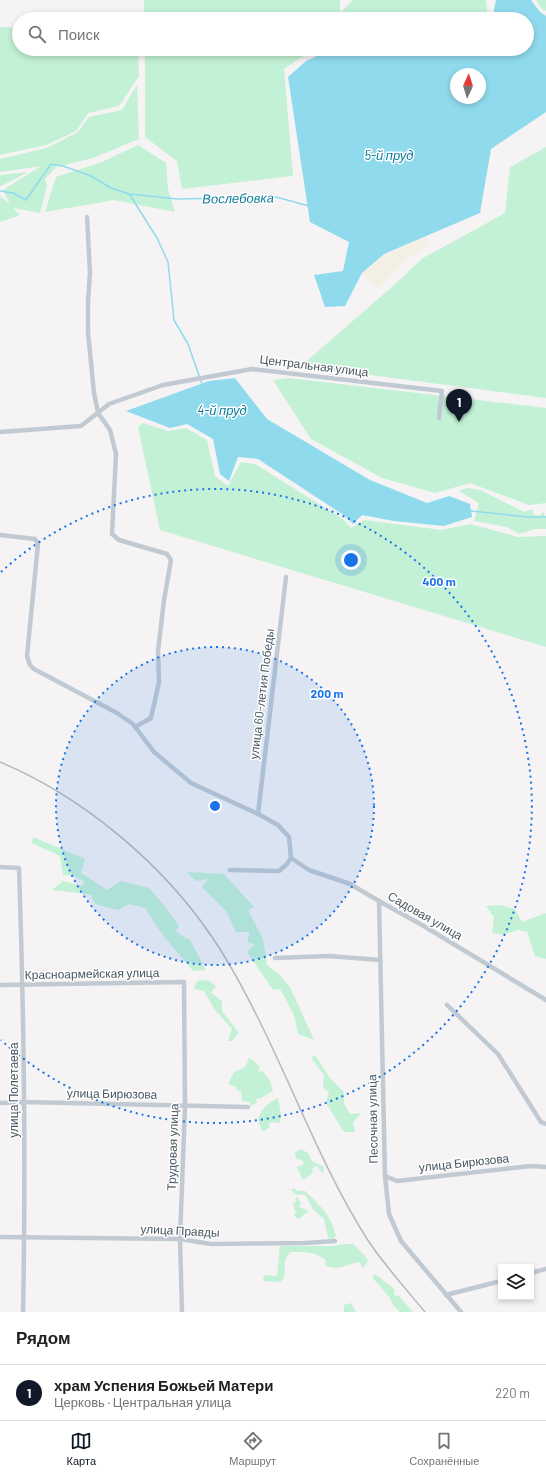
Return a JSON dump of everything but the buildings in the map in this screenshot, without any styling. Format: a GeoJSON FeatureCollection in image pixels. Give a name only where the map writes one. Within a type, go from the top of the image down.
{"type":"FeatureCollection","features":[{"type":"Feature","properties":{"kind":"street"},"geometry":{"type":"LineString","coordinates":[[87,217],[90,273],[88,332],[94,392],[98,412],[110,430],[116,454],[112,534],[119,540],[167,554],[171,560],[164,600],[158,651],[159,682],[151,718],[135,727]]}},
{"type":"Feature","properties":{"kind":"street","name":"Центральная улица"},"geometry":{"type":"LineString","coordinates":[[0,432],[81,426],[110,404],[163,385],[252,369],[442,391],[439,418]]}},
{"type":"Feature","properties":{"kind":"street"},"geometry":{"type":"LineString","coordinates":[[0,535],[35,539],[38,544],[27,656],[30,665],[34,669],[117,713],[133,724],[154,752],[191,783],[258,814],[278,825],[289,837],[291,858],[279,872],[230,870]]}},
{"type":"Feature","properties":{"kind":"street","name":"улица 60-летия Победы"},"geometry":{"type":"LineString","coordinates":[[258,814],[286,577]]}},
{"type":"Feature","properties":{"kind":"street","name":"Садовая улица"},"geometry":{"type":"LineString","coordinates":[[291,858],[309,870],[350,884],[422,925],[546,1000]]}},
{"type":"Feature","properties":{"kind":"street","name":"улица Полетаева"},"geometry":{"type":"LineString","coordinates":[[0,868],[19,868],[23,985],[25,1237],[23,1312]]}},
{"type":"Feature","properties":{"kind":"street","name":"Песочная улица"},"geometry":{"type":"LineString","coordinates":[[378,901],[384,1176],[389,1214],[401,1241],[461,1312]]}},
{"type":"Feature","properties":{"kind":"street"},"geometry":{"type":"LineString","coordinates":[[275,958],[329,956],[380,960]]}},
{"type":"Feature","properties":{"kind":"street","name":"Красноармейская улица"},"geometry":{"type":"LineString","coordinates":[[0,985],[184,982]]}},
{"type":"Feature","properties":{"kind":"street","name":"Трудовая улица"},"geometry":{"type":"LineString","coordinates":[[182,1312],[180,1239],[185,1106],[184,982]]}},
{"type":"Feature","properties":{"kind":"street"},"geometry":{"type":"LineString","coordinates":[[447,1005],[498,1054],[541,1122],[546,1124]]}},
{"type":"Feature","properties":{"kind":"street","name":"улица Бирюзова"},"geometry":{"type":"LineString","coordinates":[[0,1103],[24,1102],[248,1107]]}},
{"type":"Feature","properties":{"kind":"street","name":"улица Бирюзова"},"geometry":{"type":"LineString","coordinates":[[384,1176],[397,1181],[531,1166],[546,1167]]}},
{"type":"Feature","properties":{"kind":"street","name":"улица Правды"},"geometry":{"type":"LineString","coordinates":[[0,1237],[180,1239],[211,1244],[305,1243],[335,1241]]}},
{"type":"Feature","properties":{"kind":"street"},"geometry":{"type":"LineString","coordinates":[[534,1272],[546,1269]]}},
{"type":"Feature","properties":{"kind":"street"},"geometry":{"type":"LineString","coordinates":[[446,1295],[498,1282]]}},
{"type":"Feature","properties":{"kind":"green space"},"geometry":{"type":"Polygon","coordinates":[[[144,0],[340,0],[340,12],[144,12],[144,0]]]}},
{"type":"Feature","properties":{"kind":"green space"},"geometry":{"type":"Polygon","coordinates":[[[353,0],[486,0],[487,12],[341,12],[353,0]]]}},
{"type":"Feature","properties":{"kind":"green space"},"geometry":{"type":"Polygon","coordinates":[[[536,0],[546,0],[546,11],[542,9],[536,0]]]}},
{"type":"Feature","properties":{"kind":"green space"},"geometry":{"type":"Polygon","coordinates":[[[0,27],[12,28],[12,56],[138,56],[139,76],[119,106],[88,113],[76,131],[46,145],[0,155],[0,27]]]}},
{"type":"Feature","properties":{"kind":"green space"},"geometry":{"type":"Polygon","coordinates":[[[145,56],[304,56],[284,69],[293,176],[182,189],[177,161],[145,137],[145,56]]]}},
{"type":"Feature","properties":{"kind":"green space"},"geometry":{"type":"Polygon","coordinates":[[[137,85],[139,139],[93,158],[56,167],[45,179],[47,186],[40,213],[13,208],[20,215],[0,222],[0,196],[10,204],[3,190],[41,166],[0,172],[0,159],[47,148],[78,132],[89,117],[122,110],[137,85]]]}},
{"type":"Feature","properties":{"kind":"green space"},"geometry":{"type":"Polygon","coordinates":[[[138,145],[166,163],[168,189],[175,212],[114,200],[45,212],[56,177],[102,162],[138,145]]]}},
{"type":"Feature","properties":{"kind":"green space"},"geometry":{"type":"Polygon","coordinates":[[[546,147],[546,398],[301,366],[423,258],[505,213],[510,167],[546,147]]]}},
{"type":"Feature","properties":{"kind":"green space"},"geometry":{"type":"Polygon","coordinates":[[[28,172],[1,186],[0,186],[0,175],[28,172]]]}},
{"type":"Feature","properties":{"kind":"green space"},"geometry":{"type":"Polygon","coordinates":[[[289,378],[546,408],[546,503],[529,505],[470,483],[435,493],[382,478],[311,439],[273,380],[289,378]]]}},
{"type":"Feature","properties":{"kind":"green space"},"geometry":{"type":"Polygon","coordinates":[[[143,423],[168,431],[186,428],[207,440],[215,476],[228,486],[241,462],[255,464],[343,519],[351,528],[364,520],[442,530],[470,524],[518,537],[546,536],[546,647],[160,530],[138,427],[143,423]]]}},
{"type":"Feature","properties":{"kind":"green space"},"geometry":{"type":"Polygon","coordinates":[[[467,488],[480,490],[524,512],[533,509],[533,515],[539,516],[543,512],[546,517],[546,529],[535,529],[519,534],[507,527],[474,521],[479,503],[459,491],[467,488]]]}},
{"type":"Feature","properties":{"kind":"green space"},"geometry":{"type":"Polygon","coordinates":[[[33,837],[85,859],[81,873],[107,890],[121,881],[149,888],[179,926],[176,931],[190,940],[206,970],[193,971],[162,934],[145,908],[129,904],[118,910],[95,904],[91,895],[52,890],[63,881],[82,886],[85,882],[74,876],[63,875],[60,856],[32,843],[33,837]]]}},
{"type":"Feature","properties":{"kind":"green space"},"geometry":{"type":"Polygon","coordinates":[[[187,872],[224,874],[254,907],[248,910],[263,939],[267,965],[279,974],[290,987],[314,1040],[298,1034],[294,1015],[280,989],[273,990],[247,952],[255,944],[247,942],[250,932],[236,932],[226,911],[202,887],[208,879],[196,881],[187,872]]]}},
{"type":"Feature","properties":{"kind":"green space"},"geometry":{"type":"Polygon","coordinates":[[[500,905],[515,909],[522,922],[546,913],[546,959],[535,956],[527,932],[518,930],[503,935],[492,933],[494,917],[486,906],[500,905]]]}},
{"type":"Feature","properties":{"kind":"green space"},"geometry":{"type":"Polygon","coordinates":[[[208,980],[216,986],[211,993],[222,1001],[222,1011],[239,1033],[232,1041],[228,1041],[232,1029],[215,1010],[204,991],[194,989],[197,981],[208,980]]]}},
{"type":"Feature","properties":{"kind":"green space"},"geometry":{"type":"Polygon","coordinates":[[[315,1055],[330,1078],[344,1092],[344,1104],[350,1114],[361,1113],[353,1123],[355,1132],[344,1132],[326,1103],[329,1092],[323,1088],[324,1075],[311,1058],[315,1055]]]}},
{"type":"Feature","properties":{"kind":"green space"},"geometry":{"type":"Polygon","coordinates":[[[248,1058],[253,1060],[260,1067],[258,1072],[263,1071],[270,1081],[273,1091],[261,1098],[256,1099],[257,1103],[251,1106],[249,1102],[242,1101],[241,1091],[237,1091],[236,1087],[228,1084],[234,1072],[246,1066],[248,1058]]]}},
{"type":"Feature","properties":{"kind":"green space"},"geometry":{"type":"Polygon","coordinates":[[[278,1098],[281,1114],[280,1123],[269,1123],[270,1127],[262,1132],[258,1119],[263,1109],[278,1098]]]}},
{"type":"Feature","properties":{"kind":"green space"},"geometry":{"type":"Polygon","coordinates":[[[301,1149],[308,1153],[312,1161],[324,1167],[323,1174],[317,1166],[312,1168],[313,1173],[303,1180],[297,1167],[304,1164],[302,1160],[296,1159],[295,1152],[301,1149]]]}},
{"type":"Feature","properties":{"kind":"green space"},"geometry":{"type":"Polygon","coordinates":[[[293,1188],[298,1191],[305,1191],[320,1206],[328,1216],[336,1236],[332,1239],[328,1237],[324,1219],[313,1209],[306,1196],[301,1194],[297,1195],[291,1190],[293,1188]]]}},
{"type":"Feature","properties":{"kind":"green space"},"geometry":{"type":"Polygon","coordinates":[[[297,1197],[301,1203],[299,1207],[307,1210],[308,1213],[297,1219],[294,1215],[296,1213],[293,1205],[294,1202],[297,1202],[295,1199],[297,1197]]]}},
{"type":"Feature","properties":{"kind":"green space"},"geometry":{"type":"Polygon","coordinates":[[[353,1244],[366,1257],[368,1261],[363,1268],[359,1262],[338,1268],[329,1267],[325,1265],[326,1260],[317,1255],[305,1252],[290,1252],[285,1261],[284,1278],[280,1282],[263,1281],[264,1275],[277,1276],[280,1246],[333,1246],[353,1244]]]}},
{"type":"Feature","properties":{"kind":"green space"},"geometry":{"type":"Polygon","coordinates":[[[375,1274],[394,1289],[395,1296],[398,1295],[413,1312],[400,1312],[393,1305],[390,1298],[372,1277],[375,1274]]]}},
{"type":"Feature","properties":{"kind":"green space"},"geometry":{"type":"Polygon","coordinates":[[[351,1303],[356,1312],[344,1312],[344,1305],[351,1303]]]}},
{"type":"Feature","properties":{"kind":"sand"},"geometry":{"type":"Polygon","coordinates":[[[426,236],[429,244],[407,260],[378,289],[362,273],[384,254],[426,236]]]}},
{"type":"Feature","properties":{"kind":"water","name":"5-й пруд"},"geometry":{"type":"Polygon","coordinates":[[[496,0],[531,0],[540,12],[546,16],[546,112],[491,149],[480,213],[384,254],[362,273],[345,306],[325,307],[314,275],[343,271],[349,242],[310,222],[288,77],[306,61],[317,56],[534,56],[534,12],[493,12],[496,0]]]}},
{"type":"Feature","properties":{"kind":"water","name":"4-й пруд"},"geometry":{"type":"Polygon","coordinates":[[[235,378],[267,419],[370,480],[427,503],[449,496],[470,504],[472,517],[444,526],[394,521],[362,515],[353,524],[345,516],[258,459],[238,457],[229,481],[220,474],[213,439],[187,424],[170,428],[126,411],[209,381],[235,378]]]}},
{"type":"Feature","properties":{"kind":"waterway","name":"Вослебовка"},"geometry":{"type":"LineString","coordinates":[[0,191],[13,193],[26,200],[51,164],[63,166],[91,176],[111,188],[129,194],[178,199],[276,197],[309,206]]}},
{"type":"Feature","properties":{"kind":"waterway"},"geometry":{"type":"LineString","coordinates":[[130,195],[157,238],[168,262],[174,320],[188,344],[202,384]]}},
{"type":"Feature","properties":{"kind":"waterway"},"geometry":{"type":"LineString","coordinates":[[471,511],[528,517],[546,517]]}},
{"type":"Feature","properties":{"kind":"railway"},"geometry":{"type":"LineString","coordinates":[[0,762],[31,777],[90,813],[145,858],[192,910],[219,947],[242,987],[272,1046],[324,1160],[353,1215],[369,1242],[389,1269],[425,1312]]}},
{"type":"Feature","properties":{"kind":"place","name":"храм Успения Божьей Матери"},"geometry":{"type":"Point","coordinates":[459,422]}}]}
